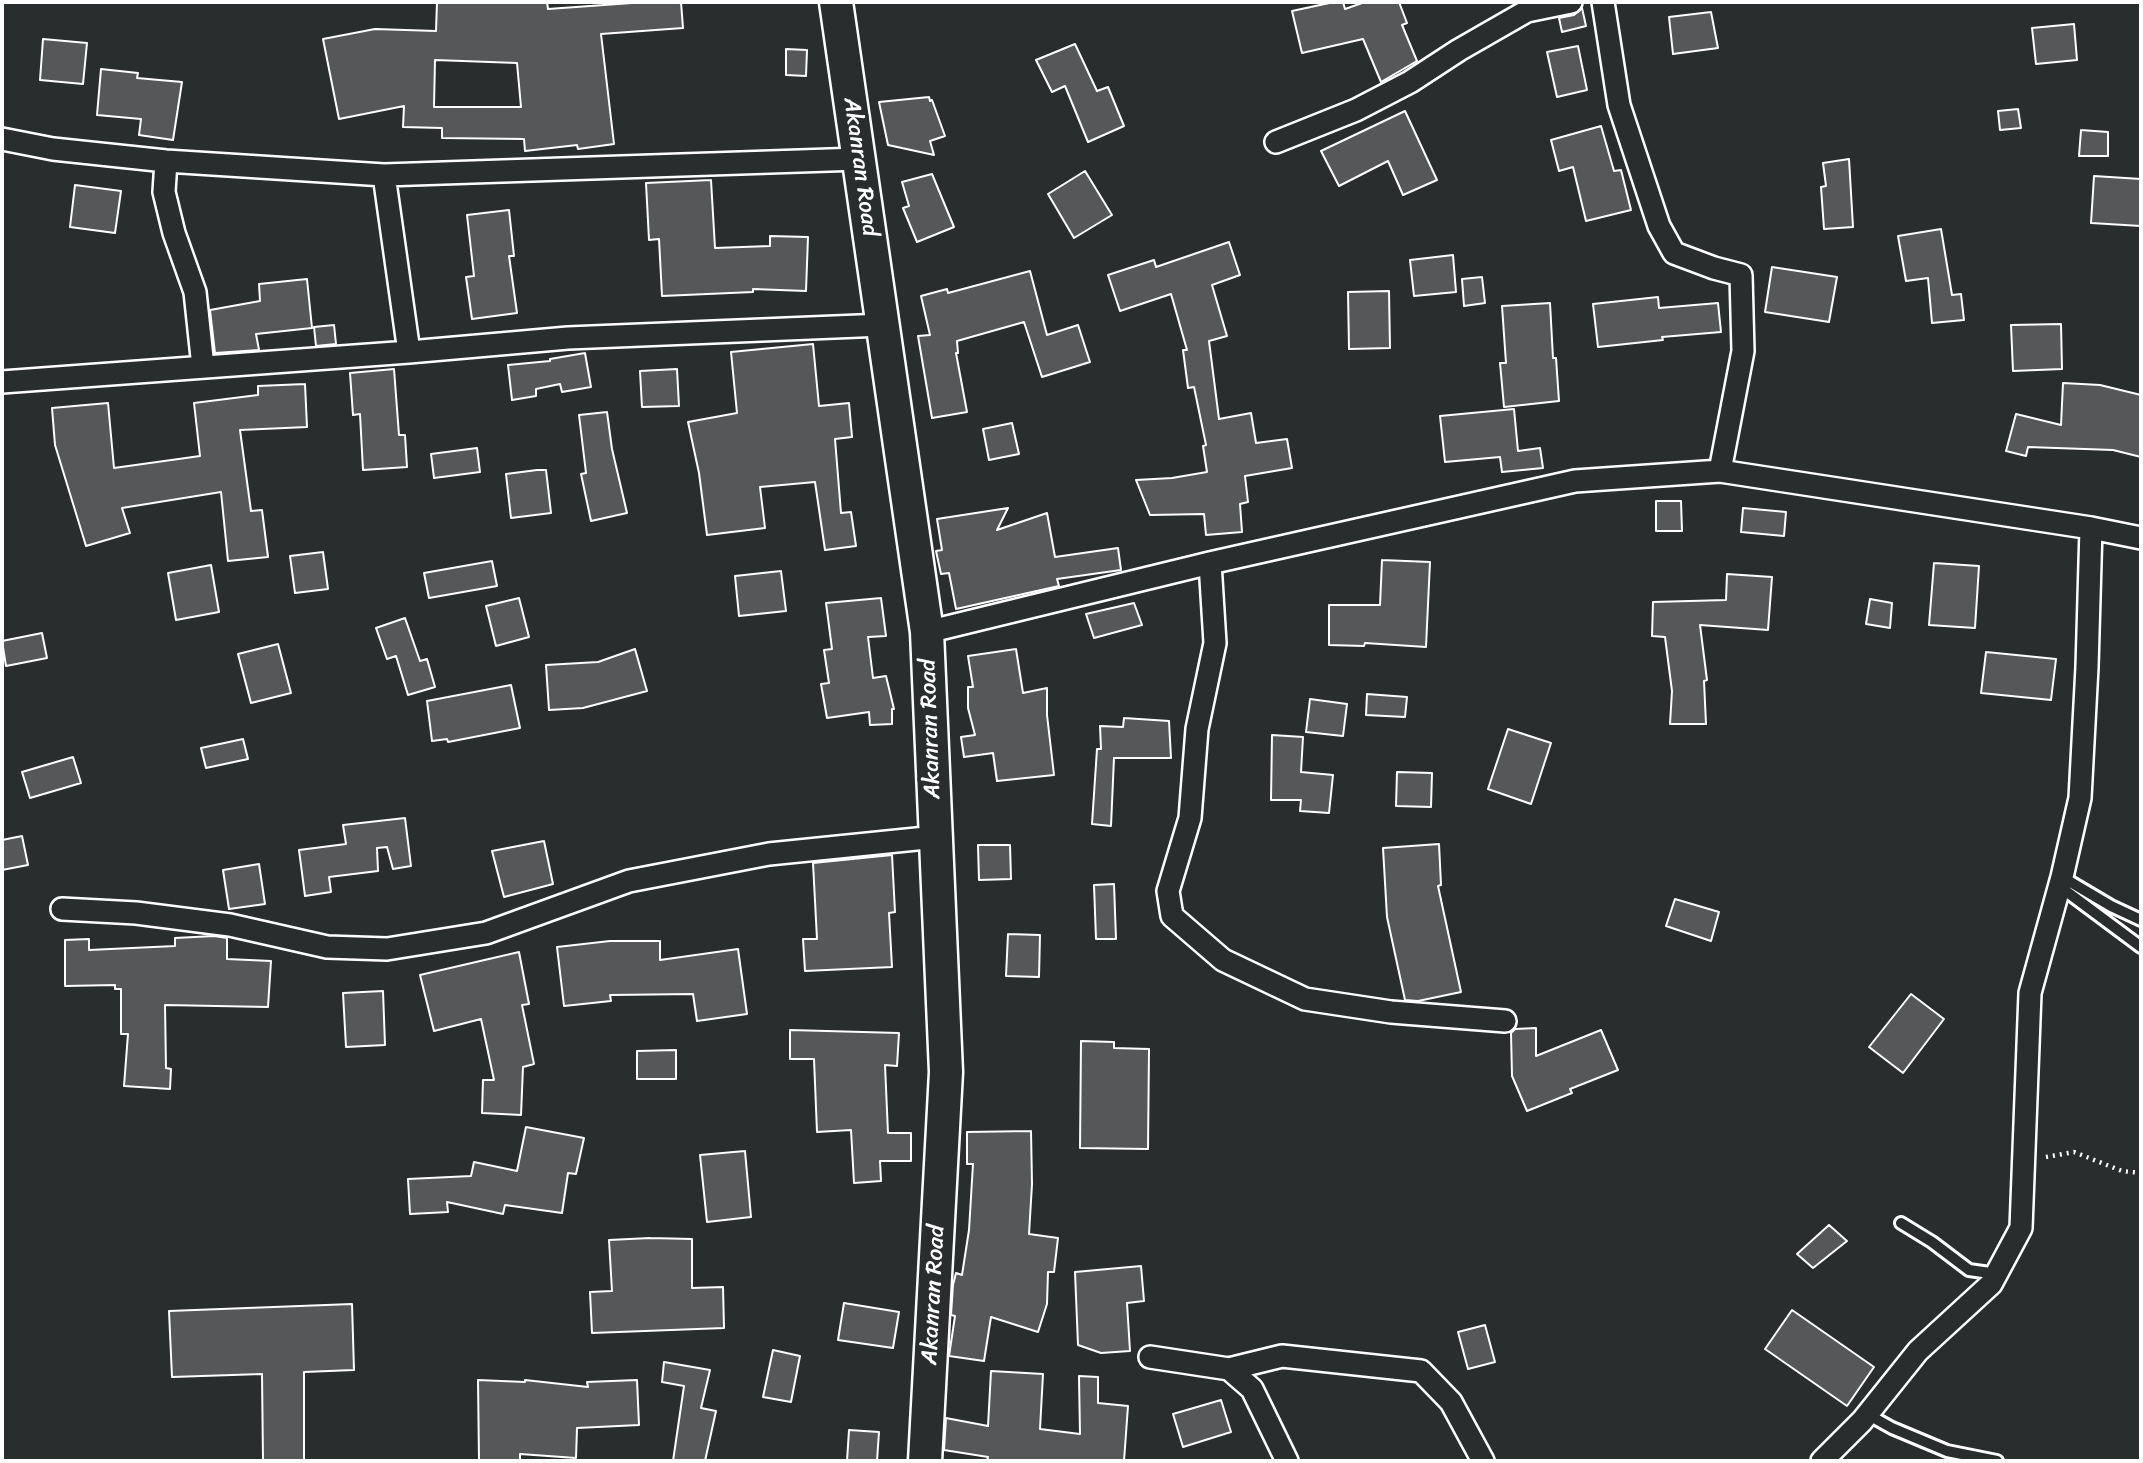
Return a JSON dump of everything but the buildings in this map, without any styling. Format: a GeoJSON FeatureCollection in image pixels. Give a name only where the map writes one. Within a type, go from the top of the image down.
{"type":"FeatureCollection","features":[{"type":"Feature","properties":{"kind":"main road","name":"Akanran Road"},"geometry":{"type":"LineString","coordinates":[[836,2],[927,632],[946,1072],[925,1461]]}},
{"type":"Feature","properties":{"kind":"street"},"geometry":{"type":"LineString","coordinates":[[1276,142],[1356,110],[1410,82],[1525,7],[1571,2]]}},
{"type":"Feature","properties":{"kind":"street"},"geometry":{"type":"LineString","coordinates":[[1603,2],[1619,105],[1659,226],[1674,253],[1741,275],[1743,351],[1720,471]]}},
{"type":"Feature","properties":{"kind":"street"},"geometry":{"type":"LineString","coordinates":[[2,139],[53,149],[166,161],[384,175],[859,159]]}},
{"type":"Feature","properties":{"kind":"street"},"geometry":{"type":"LineString","coordinates":[[166,161],[164,192],[174,233],[195,292],[203,367]]}},
{"type":"Feature","properties":{"kind":"street"},"geometry":{"type":"LineString","coordinates":[[384,175],[409,352]]}},
{"type":"Feature","properties":{"kind":"street"},"geometry":{"type":"LineString","coordinates":[[2,382],[568,338],[883,325]]}},
{"type":"Feature","properties":{"kind":"street"},"geometry":{"type":"LineString","coordinates":[[927,632],[1210,563],[1575,481],[1720,471],[2141,538]]}},
{"type":"Feature","properties":{"kind":"street"},"geometry":{"type":"LineString","coordinates":[[1822,1461],[1867,1414],[1918,1350],[1991,1284],[2021,1228],[2030,993],[2061,881],[2080,798],[2091,528]]}},
{"type":"Feature","properties":{"kind":"street"},"geometry":{"type":"LineString","coordinates":[[1210,563],[1215,643],[1197,729],[1190,818],[1168,891],[1172,916],[1223,960],[1306,999],[1391,1013],[1505,1021]]}},
{"type":"Feature","properties":{"kind":"street"},"geometry":{"type":"LineString","coordinates":[[62,909],[136,913],[230,925],[327,947],[387,949],[486,933],[629,881],[769,854],[936,837]]}},
{"type":"Feature","properties":{"kind":"street"},"geometry":{"type":"LineString","coordinates":[[1150,1357],[1229,1369],[1282,1356],[1422,1371],[1451,1402],[1483,1461]]}},
{"type":"Feature","properties":{"kind":"street"},"geometry":{"type":"LineString","coordinates":[[1229,1369],[1252,1389],[1287,1461]]}},
{"type":"Feature","properties":{"kind":"lane"},"geometry":{"type":"LineString","coordinates":[[2061,881],[2141,920]]}},
{"type":"Feature","properties":{"kind":"lane"},"geometry":{"type":"LineString","coordinates":[[2061,881],[2141,947]]}},
{"type":"Feature","properties":{"kind":"lane"},"geometry":{"type":"LineString","coordinates":[[1901,1223],[1969,1270],[1997,1274]]}},
{"type":"Feature","properties":{"kind":"lane"},"geometry":{"type":"LineString","coordinates":[[1867,1414],[1892,1428],[1947,1451],[1997,1461]]}},
{"type":"Feature","properties":{"kind":"path"},"geometry":{"type":"LineString","coordinates":[[2024,1162],[2074,1152],[2122,1171],[2141,1173]]}}]}
